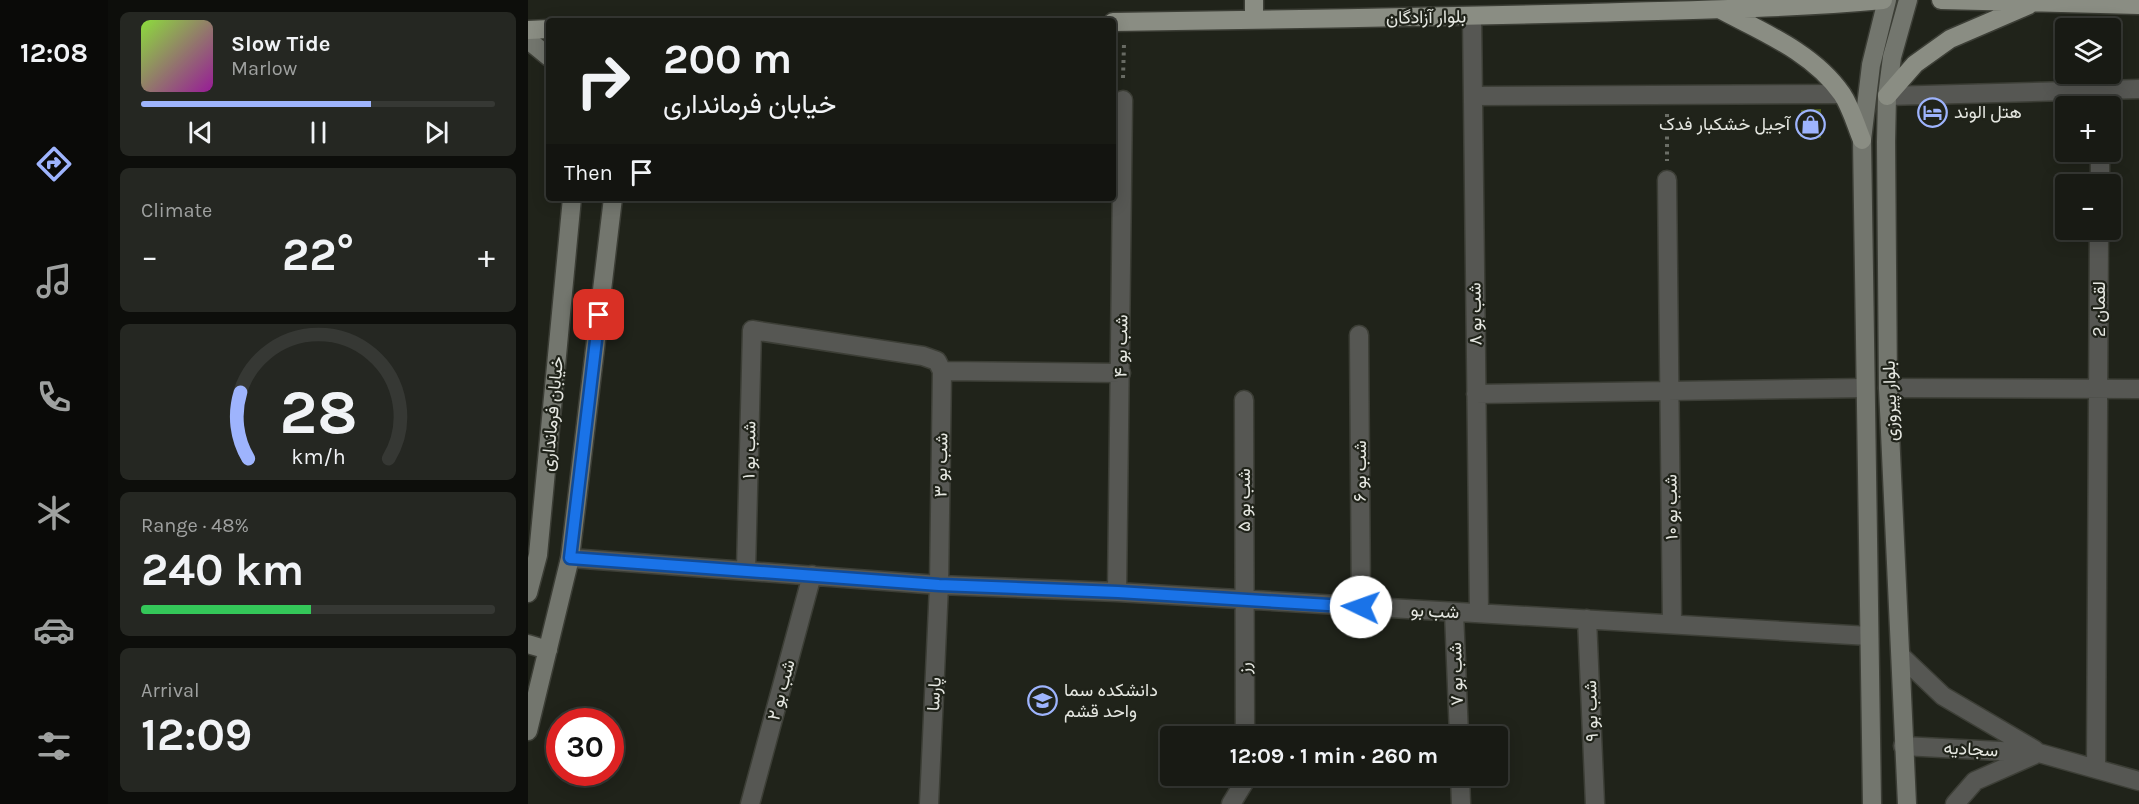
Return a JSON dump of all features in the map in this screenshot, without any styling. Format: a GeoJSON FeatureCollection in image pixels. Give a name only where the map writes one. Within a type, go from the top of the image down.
{"type":"FeatureCollection","features":[{"type":"Feature","properties":{"kind":"main road"},"geometry":{"type":"LineString","coordinates":[[1254,0],[1254,19]]}},
{"type":"Feature","properties":{"kind":"main road","name":"بلوار آزادگان"},"geometry":{"type":"LineString","coordinates":[[1119,22],[1719,9],[1883,0]]}},
{"type":"Feature","properties":{"kind":"main road","name":"بلوار پیروزی"},"geometry":{"type":"LineString","coordinates":[[1872,804],[1862,141],[1871,65],[1887,0]]}},
{"type":"Feature","properties":{"kind":"main road","name":"بلوار پیروزی"},"geometry":{"type":"LineString","coordinates":[[1907,804],[1888,388],[1887,96],[1892,57],[1908,0]]}},
{"type":"Feature","properties":{"kind":"main road"},"geometry":{"type":"LineString","coordinates":[[1941,0],[2139,5]]}},
{"type":"Feature","properties":{"kind":"main road"},"geometry":{"type":"LineString","coordinates":[[1887,96],[1915,64],[1950,39],[2035,3]]}},
{"type":"Feature","properties":{"kind":"main road"},"geometry":{"type":"LineString","coordinates":[[1719,9],[1790,47],[1822,72],[1842,94],[1862,141]]}},
{"type":"Feature","properties":{"kind":"main road"},"geometry":{"type":"LineString","coordinates":[[528,30],[546,29]]}},
{"type":"Feature","properties":{"kind":"main road"},"geometry":{"type":"LineString","coordinates":[[528,40],[546,55]]}},
{"type":"Feature","properties":{"kind":"main road","name":"خیابان فرمانداری"},"geometry":{"type":"LineString","coordinates":[[528,593],[538,555],[572,201]]}},
{"type":"Feature","properties":{"kind":"main road","name":"خیابان فرمانداری"},"geometry":{"type":"LineString","coordinates":[[528,731],[570,558],[613,201]]}},
{"type":"Feature","properties":{"kind":"main road"},"geometry":{"type":"LineString","coordinates":[[528,644],[548,650]]}},
{"type":"Feature","properties":{"kind":"street","name":"شب بو ۸"},"geometry":{"type":"LineString","coordinates":[[1472,16],[1479,613]]}},
{"type":"Feature","properties":{"kind":"street"},"geometry":{"type":"LineString","coordinates":[[1887,96],[2139,89]]}},
{"type":"Feature","properties":{"kind":"street"},"geometry":{"type":"LineString","coordinates":[[1473,96],[1842,94]]}},
{"type":"Feature","properties":{"kind":"street","name":"شب بو ۴"},"geometry":{"type":"LineString","coordinates":[[1118,592],[1123,100]]}},
{"type":"Feature","properties":{"kind":"street","name":"شب بو ۱۰"},"geometry":{"type":"LineString","coordinates":[[1667,180],[1672,623]]}},
{"type":"Feature","properties":{"kind":"street","name":"لقمان 2"},"geometry":{"type":"LineString","coordinates":[[2096,768],[2099,240]]}},
{"type":"Feature","properties":{"kind":"street","name":"شب بو ۱"},"geometry":{"type":"LineString","coordinates":[[746,570],[752,330],[923,356],[937,361],[942,371]]}},
{"type":"Feature","properties":{"kind":"street","name":"شب بو ۶"},"geometry":{"type":"LineString","coordinates":[[1359,335],[1361,607]]}},
{"type":"Feature","properties":{"kind":"street"},"geometry":{"type":"LineString","coordinates":[[942,371],[1120,373]]}},
{"type":"Feature","properties":{"kind":"street","name":"شب بو ۳"},"geometry":{"type":"LineString","coordinates":[[939,585],[942,371]]}},
{"type":"Feature","properties":{"kind":"street"},"geometry":{"type":"LineString","coordinates":[[1476,394],[1865,388]]}},
{"type":"Feature","properties":{"kind":"street"},"geometry":{"type":"LineString","coordinates":[[1888,388],[2139,389]]}},
{"type":"Feature","properties":{"kind":"street","name":"شب بو ۵"},"geometry":{"type":"LineString","coordinates":[[1244,400],[1244,600]]}},
{"type":"Feature","properties":{"kind":"street","name":"شب بو"},"geometry":{"type":"LineString","coordinates":[[570,558],[939,585],[1118,592],[1869,636]]}},
{"type":"Feature","properties":{"kind":"street","name":"شب بو ۲"},"geometry":{"type":"LineString","coordinates":[[750,804],[812,575]]}},
{"type":"Feature","properties":{"kind":"street","name":"پارسا"},"geometry":{"type":"LineString","coordinates":[[929,804],[939,585]]}},
{"type":"Feature","properties":{"kind":"street","name":"رز"},"geometry":{"type":"LineString","coordinates":[[1244,600],[1245,726]]}},
{"type":"Feature","properties":{"kind":"street","name":"شب بو ۷"},"geometry":{"type":"LineString","coordinates":[[1454,612],[1459,726]]}},
{"type":"Feature","properties":{"kind":"street","name":"شب بو ۹"},"geometry":{"type":"LineString","coordinates":[[1587,619],[1595,804]]}},
{"type":"Feature","properties":{"kind":"street"},"geometry":{"type":"LineString","coordinates":[[1901,656],[1943,696],[2039,753]]}},
{"type":"Feature","properties":{"kind":"street","name":"سجادیه"},"geometry":{"type":"LineString","coordinates":[[1903,746],[2039,753],[2139,781]]}},
{"type":"Feature","properties":{"kind":"street","name":"سجادیه"},"geometry":{"type":"LineString","coordinates":[[1955,804],[1976,782],[2039,753]]}},
{"type":"Feature","properties":{"kind":"street"},"geometry":{"type":"LineString","coordinates":[[1231,804],[1242,786]]}},
{"type":"Feature","properties":{"kind":"street"},"geometry":{"type":"LineString","coordinates":[[1460,786],[1461,804]]}},
{"type":"Feature","properties":{"kind":"path"},"geometry":{"type":"LineString","coordinates":[[1119,22],[1123,100]]}},
{"type":"Feature","properties":{"kind":"path"},"geometry":{"type":"LineString","coordinates":[[1667,96],[1667,180]]}},
{"type":"Feature","properties":{"kind":"building","name":"آجیل خشکبار فدک"},"geometry":{"type":"Polygon","coordinates":[[[1821,109],[1821,138],[1800,137],[1801,110],[1821,109]]]}},
{"type":"Feature","properties":{"kind":"place","name":"هتل الوند"},"geometry":{"type":"Point","coordinates":[1933,112]}},
{"type":"Feature","properties":{"kind":"place","name":"آجیل خشکبار فدک"},"geometry":{"type":"Point","coordinates":[1811,124]}},
{"type":"Feature","properties":{"kind":"place","name":"دانشکده سما واحد قشم"},"geometry":{"type":"Point","coordinates":[1043,700]}},
{"type":"Feature","properties":{"kind":"route"},"geometry":{"type":"LineString","coordinates":[[599,315],[570,558],[939,585],[1118,592],[1361,607]]}}]}
